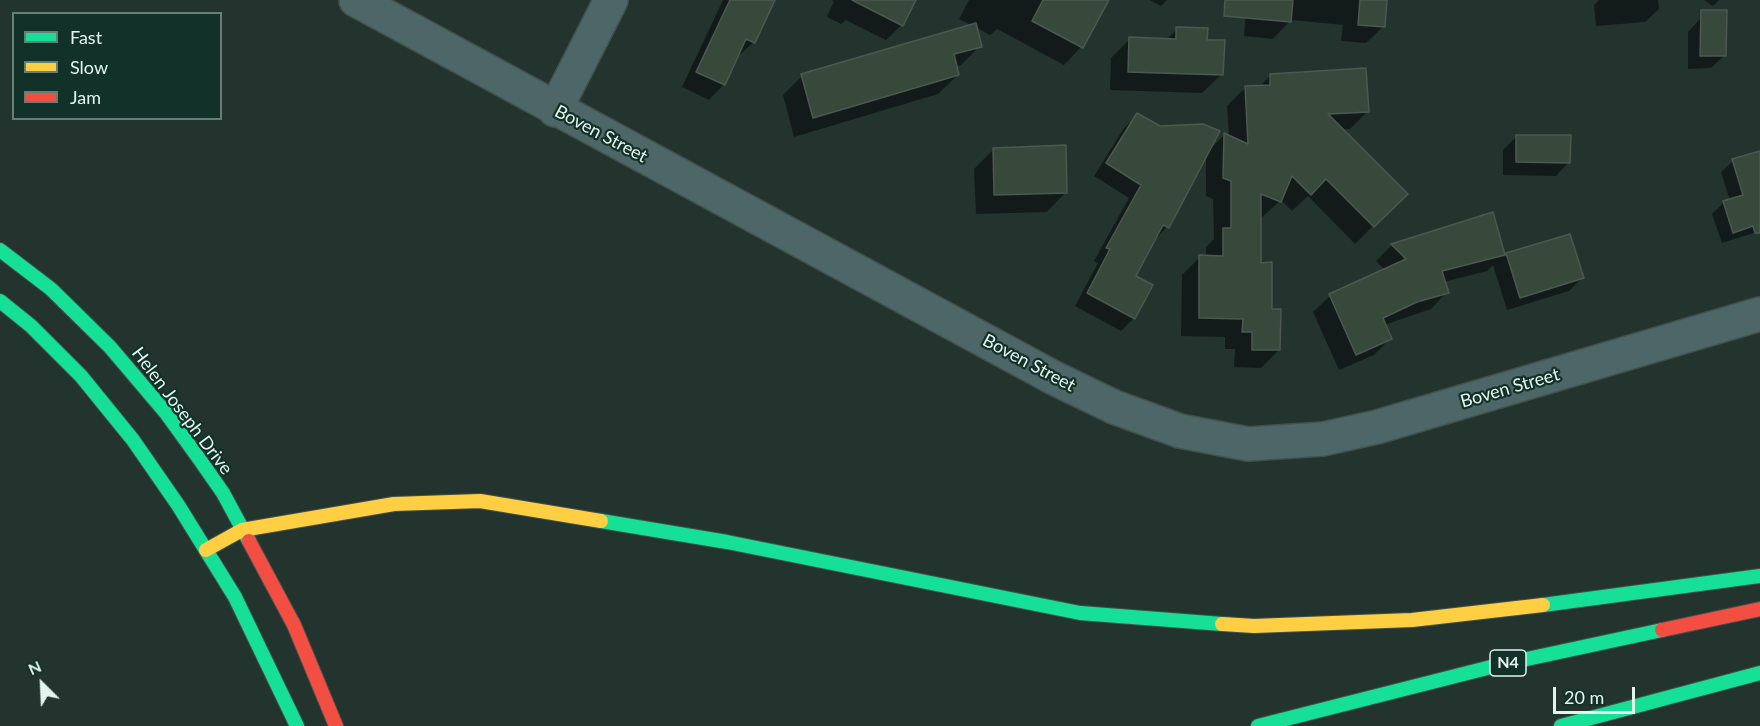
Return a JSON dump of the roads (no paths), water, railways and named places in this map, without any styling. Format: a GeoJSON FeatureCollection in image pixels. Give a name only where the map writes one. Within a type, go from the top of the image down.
{"type":"FeatureCollection","features":[{"type":"Feature","properties":{"kind":"main road","name":"Helen Joseph Drive"},"geometry":{"type":"LineString","coordinates":[[0,250],[51,289],[110,347],[173,423],[223,493],[294,625],[336,726]]}},
{"type":"Feature","properties":{"kind":"main road"},"geometry":{"type":"LineString","coordinates":[[0,301],[31,326],[81,376],[133,440],[206,550],[239,606],[297,726]]}},
{"type":"Feature","properties":{"kind":"main road"},"geometry":{"type":"LineString","coordinates":[[206,550],[242,530],[394,504],[480,501],[727,542],[1080,613],[1254,626],[1412,620],[1618,597],[1760,576]]}},
{"type":"Feature","properties":{"kind":"main road","name":"N4"},"geometry":{"type":"LineString","coordinates":[[1258,726],[1499,665],[1760,609]]}},
{"type":"Feature","properties":{"kind":"main road"},"geometry":{"type":"LineString","coordinates":[[1561,726],[1760,673]]}},
{"type":"Feature","properties":{"kind":"street","name":"Boven Street"},"geometry":{"type":"LineString","coordinates":[[356,0],[555,110],[1104,402],[1180,431],[1248,444],[1323,439],[1377,427],[1760,314]]}},
{"type":"Feature","properties":{"kind":"street"},"geometry":{"type":"LineString","coordinates":[[555,110],[611,0]]}}]}
